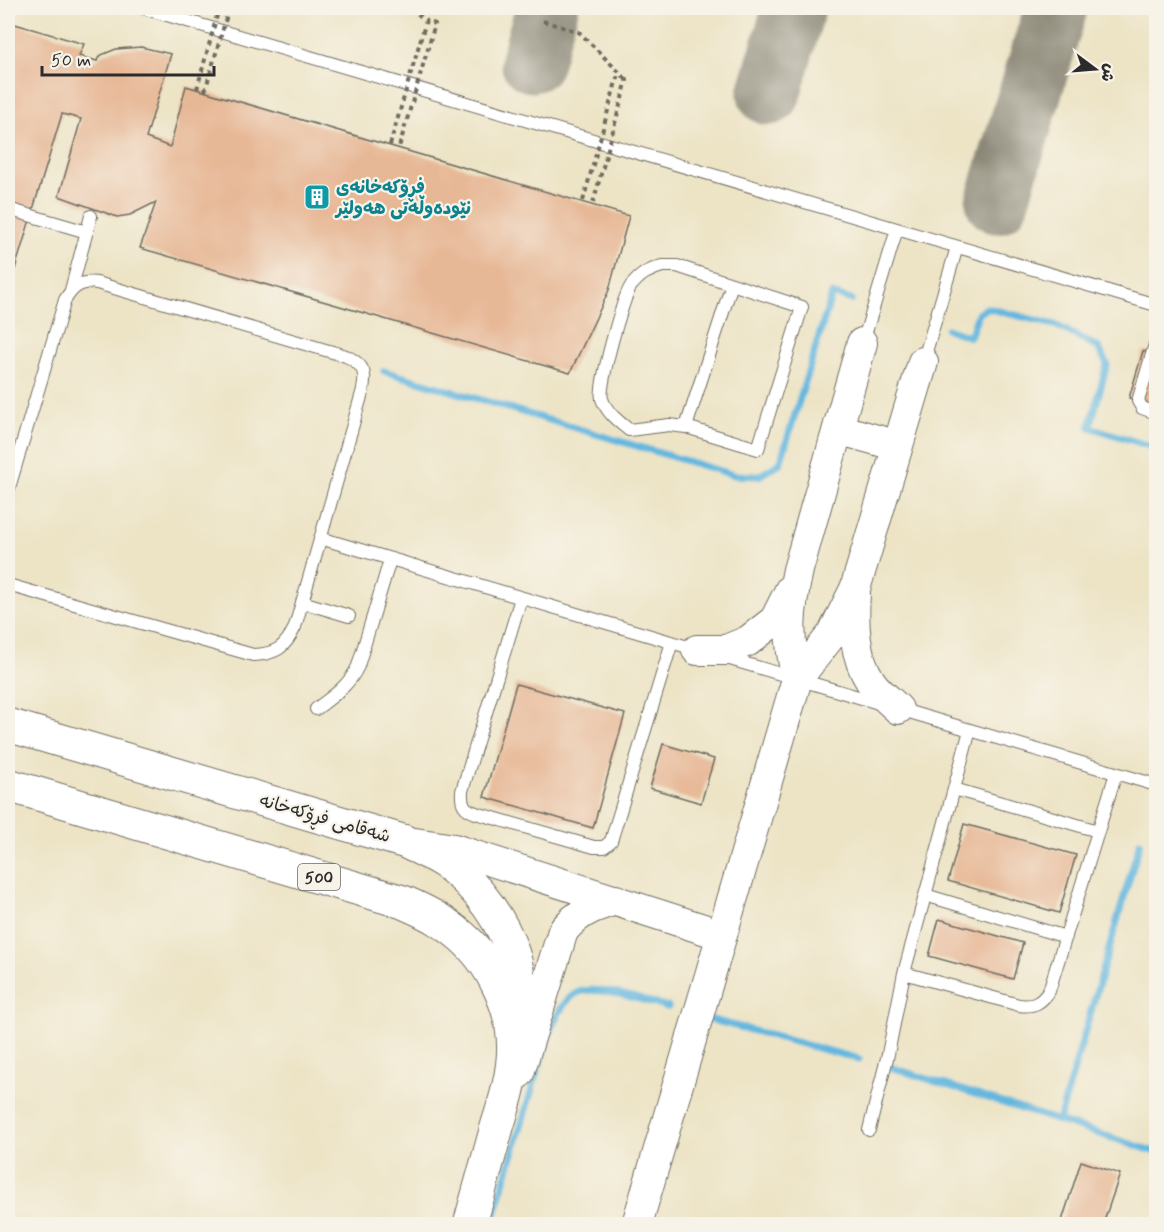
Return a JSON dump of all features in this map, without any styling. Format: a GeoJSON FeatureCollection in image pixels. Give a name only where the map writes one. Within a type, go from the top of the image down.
{"type":"FeatureCollection","features":[{"type":"Feature","properties":{"kind":"main road","name":"شەقامی فڕۆکەخانە"},"geometry":{"type":"LineString","coordinates":[[8,725],[406,842],[430,853],[453,868],[473,887],[490,908],[504,933],[519,985],[508,1091],[470,1224]]}},
{"type":"Feature","properties":{"kind":"main road","name":"شەقامی فڕۆکەخانە"},"geometry":{"type":"LineString","coordinates":[[8,785],[403,902],[432,914],[457,932],[496,980],[507,1009],[514,1039]]}},
{"type":"Feature","properties":{"kind":"street"},"geometry":{"type":"LineString","coordinates":[[797,679],[790,650],[792,600],[798,570],[862,343]]}},
{"type":"Feature","properties":{"kind":"street"},"geometry":{"type":"LineString","coordinates":[[637,1224],[797,679],[833,633],[855,589],[923,362]]}},
{"type":"Feature","properties":{"kind":"street"},"geometry":{"type":"LineString","coordinates":[[838,429],[898,446]]}},
{"type":"Feature","properties":{"kind":"street"},"geometry":{"type":"LineString","coordinates":[[685,646],[726,650],[748,641],[775,620],[798,570]]}},
{"type":"Feature","properties":{"kind":"street"},"geometry":{"type":"LineString","coordinates":[[855,589],[853,622],[859,653],[872,682],[898,709]]}},
{"type":"Feature","properties":{"kind":"street"},"geometry":{"type":"LineString","coordinates":[[406,842],[454,849],[722,935]]}},
{"type":"Feature","properties":{"kind":"street"},"geometry":{"type":"LineString","coordinates":[[508,1091],[521,1068],[563,931],[573,919],[586,911],[616,900]]}},
{"type":"Feature","properties":{"kind":"lane"},"geometry":{"type":"LineString","coordinates":[[143,8],[1156,305]]}},
{"type":"Feature","properties":{"kind":"lane"},"geometry":{"type":"LineString","coordinates":[[8,209],[87,232]]}},
{"type":"Feature","properties":{"kind":"lane"},"geometry":{"type":"LineString","coordinates":[[8,491],[14,449],[65,300],[71,290],[92,216]]}},
{"type":"Feature","properties":{"kind":"lane"},"geometry":{"type":"LineString","coordinates":[[862,343],[897,229]]}},
{"type":"Feature","properties":{"kind":"lane"},"geometry":{"type":"LineString","coordinates":[[923,362],[957,247]]}},
{"type":"Feature","properties":{"kind":"lane"},"geometry":{"type":"LineString","coordinates":[[662,266],[677,266],[802,307],[758,449],[686,427],[669,425],[629,430],[608,413],[601,397],[603,377],[629,289],[644,272],[662,266]]}},
{"type":"Feature","properties":{"kind":"lane"},"geometry":{"type":"LineString","coordinates":[[8,585],[253,655],[267,654],[280,649],[289,639],[302,602],[365,382],[364,370],[357,361],[97,283],[88,281],[78,284],[71,290]]}},
{"type":"Feature","properties":{"kind":"lane"},"geometry":{"type":"LineString","coordinates":[[686,427],[732,284]]}},
{"type":"Feature","properties":{"kind":"lane"},"geometry":{"type":"LineString","coordinates":[[1156,341],[1138,401],[1142,408],[1156,413]]}},
{"type":"Feature","properties":{"kind":"lane"},"geometry":{"type":"LineString","coordinates":[[320,538],[1156,785]]}},
{"type":"Feature","properties":{"kind":"lane"},"geometry":{"type":"LineString","coordinates":[[316,708],[345,687],[353,677],[390,560]]}},
{"type":"Feature","properties":{"kind":"lane"},"geometry":{"type":"LineString","coordinates":[[521,598],[462,791],[461,801],[467,810],[476,813],[594,847],[604,847],[611,841],[685,646]]}},
{"type":"Feature","properties":{"kind":"lane"},"geometry":{"type":"LineString","coordinates":[[302,602],[349,616]]}},
{"type":"Feature","properties":{"kind":"lane"},"geometry":{"type":"LineString","coordinates":[[868,1130],[888,1054],[904,973],[970,730]]}},
{"type":"Feature","properties":{"kind":"lane"},"geometry":{"type":"LineString","coordinates":[[904,973],[1019,1005],[1031,1006],[1043,1001],[1049,991],[1116,772]]}},
{"type":"Feature","properties":{"kind":"lane"},"geometry":{"type":"LineString","coordinates":[[954,789],[1098,831]]}},
{"type":"Feature","properties":{"kind":"lane"},"geometry":{"type":"LineString","coordinates":[[925,895],[1066,937]]}},
{"type":"Feature","properties":{"kind":"path"},"geometry":{"type":"LineString","coordinates":[[197,88],[219,8]]}},
{"type":"Feature","properties":{"kind":"path"},"geometry":{"type":"LineString","coordinates":[[206,91],[229,8]]}},
{"type":"Feature","properties":{"kind":"path"},"geometry":{"type":"LineString","coordinates":[[399,147],[435,24],[426,21],[411,8]]}},
{"type":"Feature","properties":{"kind":"path"},"geometry":{"type":"LineString","coordinates":[[390,145],[426,21]]}},
{"type":"Feature","properties":{"kind":"path"},"geometry":{"type":"LineString","coordinates":[[543,21],[579,33],[627,80]]}},
{"type":"Feature","properties":{"kind":"path"},"geometry":{"type":"LineString","coordinates":[[583,201],[617,78],[627,80]]}},
{"type":"Feature","properties":{"kind":"path"},"geometry":{"type":"LineString","coordinates":[[592,203],[627,80]]}},
{"type":"Feature","properties":{"kind":"building","name":"فڕۆکەخانەی نێودەوڵەتی هەولێر"},"geometry":{"type":"Polygon","coordinates":[[[8,22],[84,44],[79,56],[97,61],[99,56],[116,49],[141,47],[171,54],[146,138],[170,147],[186,86],[629,216],[609,290],[570,373],[140,248],[156,202],[130,215],[117,217],[59,196],[81,119],[62,114],[8,292],[8,22]]]}},
{"type":"Feature","properties":{"kind":"building"},"geometry":{"type":"Polygon","coordinates":[[[1143,351],[1156,355],[1156,406],[1129,398],[1143,351]]]}},
{"type":"Feature","properties":{"kind":"building"},"geometry":{"type":"Polygon","coordinates":[[[516,684],[625,714],[593,828],[484,797],[516,684]]]}},
{"type":"Feature","properties":{"kind":"building"},"geometry":{"type":"Polygon","coordinates":[[[663,744],[714,759],[701,803],[650,788],[663,744]]]}},
{"type":"Feature","properties":{"kind":"building"},"geometry":{"type":"Polygon","coordinates":[[[964,824],[1076,855],[1059,913],[948,881],[964,824]]]}},
{"type":"Feature","properties":{"kind":"building"},"geometry":{"type":"Polygon","coordinates":[[[939,919],[1023,943],[1013,979],[929,956],[939,919]]]}},
{"type":"Feature","properties":{"kind":"building"},"geometry":{"type":"Polygon","coordinates":[[[1081,1161],[1120,1174],[1103,1224],[1061,1224],[1081,1161]]]}},
{"type":"Feature","properties":{"kind":"waterway"},"geometry":{"type":"LineString","coordinates":[[384,371],[734,475],[759,476],[780,463],[832,294],[852,300]]}},
{"type":"Feature","properties":{"kind":"waterway"},"geometry":{"type":"LineString","coordinates":[[947,329],[970,337],[978,314],[987,308],[1055,325],[1098,347],[1107,364],[1090,427],[1156,448]]}},
{"type":"Feature","properties":{"kind":"waterway"},"geometry":{"type":"LineString","coordinates":[[1140,842],[1059,1121],[1156,1152]]}},
{"type":"Feature","properties":{"kind":"waterway"},"geometry":{"type":"LineString","coordinates":[[492,1224],[547,1038],[565,1003],[575,994],[594,990],[620,994],[668,1007]]}},
{"type":"Feature","properties":{"kind":"waterway"},"geometry":{"type":"LineString","coordinates":[[705,1018],[859,1059]]}},
{"type":"Feature","properties":{"kind":"waterway"},"geometry":{"type":"LineString","coordinates":[[884,1065],[1059,1121]]}},
{"type":"Feature","properties":{"kind":"taxiway"},"geometry":{"type":"LineString","coordinates":[[532,61],[547,8]]}},
{"type":"Feature","properties":{"kind":"taxiway"},"geometry":{"type":"LineString","coordinates":[[769,94],[794,8]]}},
{"type":"Feature","properties":{"kind":"taxiway"},"geometry":{"type":"LineString","coordinates":[[997,202],[1056,8]]}},
{"type":"Feature","properties":{"kind":"place","name":"فڕۆکەخانەی نێودەوڵەتی هەولێر"},"geometry":{"type":"Point","coordinates":[317,197]}}]}
